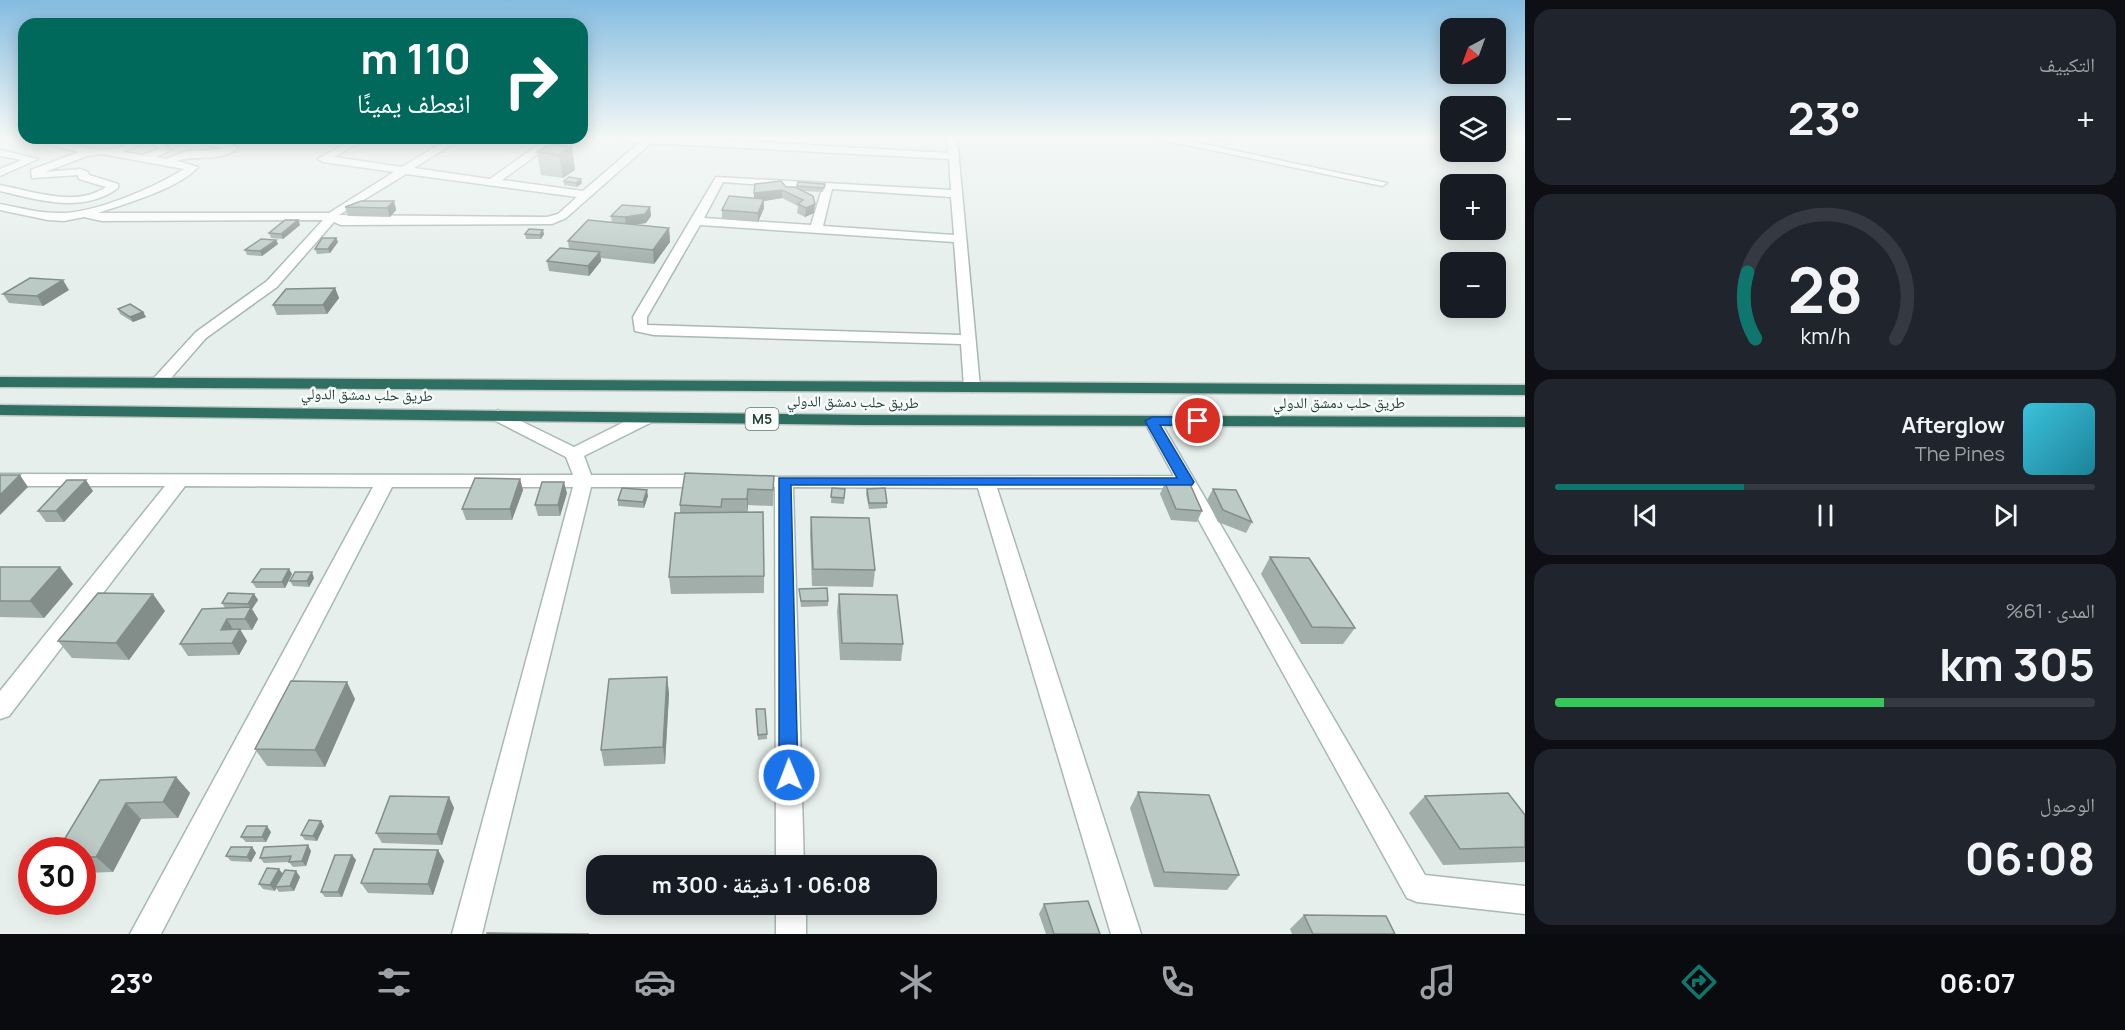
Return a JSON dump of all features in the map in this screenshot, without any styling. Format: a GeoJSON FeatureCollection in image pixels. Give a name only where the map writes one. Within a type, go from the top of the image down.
{"type":"FeatureCollection","features":[{"type":"Feature","properties":{"kind":"highway","name":"طريق حلب دمشق الدولي"},"geometry":{"type":"LineString","coordinates":[[0,382],[1525,390]]}},
{"type":"Feature","properties":{"kind":"highway","name":"طريق حلب دمشق الدولي"},"geometry":{"type":"LineString","coordinates":[[0,410],[1152,421],[1525,422]]}},
{"type":"Feature","properties":{"kind":"street"},"geometry":{"type":"LineString","coordinates":[[0,188],[75,200],[110,190],[114,186],[104,182]]}},
{"type":"Feature","properties":{"kind":"street"},"geometry":{"type":"LineString","coordinates":[[0,207],[66,218],[87,214],[159,182]]}},
{"type":"Feature","properties":{"kind":"street"},"geometry":{"type":"LineString","coordinates":[[158,383],[201,334],[272,284],[332,216],[387,182]]}},
{"type":"Feature","properties":{"kind":"street"},"geometry":{"type":"LineString","coordinates":[[481,182],[586,195]]}},
{"type":"Feature","properties":{"kind":"street"},"geometry":{"type":"LineString","coordinates":[[87,214],[102,217],[332,216],[341,221],[548,221],[562,216],[601,182]]}},
{"type":"Feature","properties":{"kind":"street"},"geometry":{"type":"LineString","coordinates":[[718,182],[640,317],[640,328],[654,331],[969,340]]}},
{"type":"Feature","properties":{"kind":"street"},"geometry":{"type":"LineString","coordinates":[[775,182],[957,194]]}},
{"type":"Feature","properties":{"kind":"street"},"geometry":{"type":"LineString","coordinates":[[956,182],[972,387]]}},
{"type":"Feature","properties":{"kind":"street"},"geometry":{"type":"LineString","coordinates":[[1375,182],[1382,183]]}},
{"type":"Feature","properties":{"kind":"street"},"geometry":{"type":"LineString","coordinates":[[816,230],[828,185]]}},
{"type":"Feature","properties":{"kind":"street"},"geometry":{"type":"LineString","coordinates":[[696,221],[960,239]]}},
{"type":"Feature","properties":{"kind":"street"},"geometry":{"type":"LineString","coordinates":[[467,934],[584,480],[574,454],[498,415]]}},
{"type":"Feature","properties":{"kind":"street"},"geometry":{"type":"LineString","coordinates":[[574,454],[648,417]]}},
{"type":"Feature","properties":{"kind":"street"},"geometry":{"type":"LineString","coordinates":[[1152,421],[1417,888],[1525,900]]}},
{"type":"Feature","properties":{"kind":"street"},"geometry":{"type":"LineString","coordinates":[[0,709],[181,479]]}},
{"type":"Feature","properties":{"kind":"street"},"geometry":{"type":"LineString","coordinates":[[0,480],[1187,482]]}},
{"type":"Feature","properties":{"kind":"street"},"geometry":{"type":"LineString","coordinates":[[145,934],[386,480]]}},
{"type":"Feature","properties":{"kind":"street"},"geometry":{"type":"LineString","coordinates":[[784,481],[790,855]]}},
{"type":"Feature","properties":{"kind":"street"},"geometry":{"type":"LineString","coordinates":[[986,482],[1126,934]]}},
{"type":"Feature","properties":{"kind":"street"},"geometry":{"type":"LineString","coordinates":[[791,915],[791,934]]}},
{"type":"Feature","properties":{"kind":"building"},"geometry":{"type":"Polygon","coordinates":[[[781,182],[786,187],[795,187],[813,196],[815,204],[806,208],[798,204],[803,200],[782,190],[754,193],[755,184],[781,182]]]}},
{"type":"Feature","properties":{"kind":"building"},"geometry":{"type":"Polygon","coordinates":[[[798,182],[825,184],[824,188],[797,186],[798,182]]]}},
{"type":"Feature","properties":{"kind":"building"},"geometry":{"type":"Polygon","coordinates":[[[729,196],[764,199],[758,213],[722,210],[729,196]]]}},
{"type":"Feature","properties":{"kind":"building"},"geometry":{"type":"Polygon","coordinates":[[[361,201],[394,201],[387,208],[345,207],[361,201]]]}},
{"type":"Feature","properties":{"kind":"building"},"geometry":{"type":"Polygon","coordinates":[[[622,205],[650,207],[645,214],[625,217],[611,216],[622,205]]]}},
{"type":"Feature","properties":{"kind":"building"},"geometry":{"type":"Polygon","coordinates":[[[285,220],[298,220],[281,234],[269,233],[285,220]]]}},
{"type":"Feature","properties":{"kind":"building"},"geometry":{"type":"Polygon","coordinates":[[[588,220],[669,228],[653,250],[568,241],[588,220]]]}},
{"type":"Feature","properties":{"kind":"building"},"geometry":{"type":"Polygon","coordinates":[[[529,229],[543,230],[540,235],[525,234],[529,229]]]}},
{"type":"Feature","properties":{"kind":"building"},"geometry":{"type":"Polygon","coordinates":[[[322,238],[336,238],[328,249],[315,249],[322,238]]]}},
{"type":"Feature","properties":{"kind":"building"},"geometry":{"type":"Polygon","coordinates":[[[261,239],[276,240],[260,251],[245,250],[261,239]]]}},
{"type":"Feature","properties":{"kind":"building"},"geometry":{"type":"Polygon","coordinates":[[[560,248],[600,252],[588,266],[547,261],[560,248]]]}},
{"type":"Feature","properties":{"kind":"building"},"geometry":{"type":"Polygon","coordinates":[[[30,278],[63,280],[37,296],[3,294],[30,278]]]}},
{"type":"Feature","properties":{"kind":"building"},"geometry":{"type":"Polygon","coordinates":[[[335,288],[323,305],[273,305],[286,289],[335,288]]]}},
{"type":"Feature","properties":{"kind":"building"},"geometry":{"type":"Polygon","coordinates":[[[130,304],[143,312],[130,317],[118,309],[130,304]]]}},
{"type":"Feature","properties":{"kind":"building"},"geometry":{"type":"Polygon","coordinates":[[[685,473],[774,476],[773,490],[748,489],[747,499],[722,499],[721,507],[680,505],[685,473]]]}},
{"type":"Feature","properties":{"kind":"building"},"geometry":{"type":"Polygon","coordinates":[[[0,475],[20,475],[0,495],[0,475]]]}},
{"type":"Feature","properties":{"kind":"building"},"geometry":{"type":"Polygon","coordinates":[[[475,478],[520,479],[510,509],[462,509],[475,478]]]}},
{"type":"Feature","properties":{"kind":"building"},"geometry":{"type":"Polygon","coordinates":[[[67,480],[86,480],[56,511],[38,511],[67,480]]]}},
{"type":"Feature","properties":{"kind":"building"},"geometry":{"type":"Polygon","coordinates":[[[542,482],[564,482],[558,505],[535,505],[542,482]]]}},
{"type":"Feature","properties":{"kind":"building"},"geometry":{"type":"Polygon","coordinates":[[[1165,483],[1190,484],[1202,511],[1176,509],[1165,483]]]}},
{"type":"Feature","properties":{"kind":"building"},"geometry":{"type":"Polygon","coordinates":[[[622,488],[647,490],[643,502],[618,500],[622,488]]]}},
{"type":"Feature","properties":{"kind":"building"},"geometry":{"type":"Polygon","coordinates":[[[832,488],[845,489],[844,498],[831,497],[832,488]]]}},
{"type":"Feature","properties":{"kind":"building"},"geometry":{"type":"Polygon","coordinates":[[[885,488],[887,503],[869,503],[867,489],[885,488]]]}},
{"type":"Feature","properties":{"kind":"building"},"geometry":{"type":"Polygon","coordinates":[[[1213,489],[1236,490],[1252,522],[1223,510],[1213,489]]]}},
{"type":"Feature","properties":{"kind":"building"},"geometry":{"type":"Polygon","coordinates":[[[763,512],[764,576],[669,577],[675,513],[763,512]]]}},
{"type":"Feature","properties":{"kind":"building"},"geometry":{"type":"Polygon","coordinates":[[[811,517],[869,518],[875,570],[813,569],[811,517]]]}},
{"type":"Feature","properties":{"kind":"building"},"geometry":{"type":"Polygon","coordinates":[[[1270,557],[1309,558],[1355,628],[1312,627],[1270,557]]]}},
{"type":"Feature","properties":{"kind":"building"},"geometry":{"type":"Polygon","coordinates":[[[0,567],[60,567],[30,601],[0,601],[0,567]]]}},
{"type":"Feature","properties":{"kind":"building"},"geometry":{"type":"Polygon","coordinates":[[[261,569],[289,569],[282,582],[252,582],[261,569]]]}},
{"type":"Feature","properties":{"kind":"building"},"geometry":{"type":"Polygon","coordinates":[[[295,572],[312,572],[307,581],[290,581],[295,572]]]}},
{"type":"Feature","properties":{"kind":"building"},"geometry":{"type":"Polygon","coordinates":[[[827,588],[828,601],[801,601],[799,589],[827,588]]]}},
{"type":"Feature","properties":{"kind":"building"},"geometry":{"type":"Polygon","coordinates":[[[98,593],[153,594],[116,643],[58,641],[98,593]]]}},
{"type":"Feature","properties":{"kind":"building"},"geometry":{"type":"Polygon","coordinates":[[[228,593],[254,594],[248,604],[222,603],[228,593]]]}},
{"type":"Feature","properties":{"kind":"building"},"geometry":{"type":"Polygon","coordinates":[[[839,594],[897,595],[903,644],[842,643],[839,594]]]}},
{"type":"Feature","properties":{"kind":"building"},"geometry":{"type":"Polygon","coordinates":[[[251,607],[245,619],[227,619],[221,630],[240,629],[232,643],[180,644],[202,609],[251,607]]]}},
{"type":"Feature","properties":{"kind":"building"},"geometry":{"type":"Polygon","coordinates":[[[667,677],[663,747],[601,750],[609,679],[667,677]]]}},
{"type":"Feature","properties":{"kind":"building"},"geometry":{"type":"Polygon","coordinates":[[[291,681],[347,682],[315,750],[255,749],[291,681]]]}},
{"type":"Feature","properties":{"kind":"building"},"geometry":{"type":"Polygon","coordinates":[[[756,709],[765,709],[767,734],[758,735],[756,709]]]}},
{"type":"Feature","properties":{"kind":"building"},"geometry":{"type":"Polygon","coordinates":[[[176,777],[163,802],[126,803],[96,857],[96,837],[66,837],[100,780],[176,777]]]}},
{"type":"Feature","properties":{"kind":"building"},"geometry":{"type":"Polygon","coordinates":[[[1138,792],[1209,795],[1239,875],[1164,872],[1138,792]]]}},
{"type":"Feature","properties":{"kind":"building"},"geometry":{"type":"Polygon","coordinates":[[[1508,793],[1525,815],[1525,847],[1460,849],[1425,796],[1508,793]]]}},
{"type":"Feature","properties":{"kind":"building"},"geometry":{"type":"Polygon","coordinates":[[[390,796],[449,797],[437,834],[376,833],[390,796]]]}},
{"type":"Feature","properties":{"kind":"building"},"geometry":{"type":"Polygon","coordinates":[[[309,820],[321,821],[313,836],[301,835],[309,820]]]}},
{"type":"Feature","properties":{"kind":"building"},"geometry":{"type":"Polygon","coordinates":[[[247,826],[267,826],[262,837],[241,837],[247,826]]]}},
{"type":"Feature","properties":{"kind":"building"},"geometry":{"type":"Polygon","coordinates":[[[308,845],[302,861],[289,862],[291,856],[260,858],[264,847],[308,845]]]}},
{"type":"Feature","properties":{"kind":"building"},"geometry":{"type":"Polygon","coordinates":[[[231,847],[252,847],[247,857],[226,856],[231,847]]]}},
{"type":"Feature","properties":{"kind":"building"},"geometry":{"type":"Polygon","coordinates":[[[374,849],[438,850],[428,884],[361,883],[374,849]]]}},
{"type":"Feature","properties":{"kind":"building"},"geometry":{"type":"Polygon","coordinates":[[[335,855],[352,855],[338,892],[321,892],[335,855]]]}},
{"type":"Feature","properties":{"kind":"building"},"geometry":{"type":"Polygon","coordinates":[[[267,868],[279,869],[270,885],[259,884],[267,868]]]}},
{"type":"Feature","properties":{"kind":"building"},"geometry":{"type":"Polygon","coordinates":[[[285,870],[296,871],[290,886],[275,887],[285,870]]]}},
{"type":"Feature","properties":{"kind":"building"},"geometry":{"type":"Polygon","coordinates":[[[1088,901],[1100,934],[1054,934],[1044,904],[1088,901]]]}},
{"type":"Feature","properties":{"kind":"building"},"geometry":{"type":"Polygon","coordinates":[[[1304,915],[1386,916],[1395,934],[1313,934],[1304,915]]]}},
{"type":"Feature","properties":{"kind":"building"},"geometry":{"type":"Polygon","coordinates":[[[487,933],[589,934],[487,934],[487,933]]]}},
{"type":"Feature","properties":{"kind":"route"},"geometry":{"type":"LineString","coordinates":[[789,775],[784,481],[1187,482],[1152,421],[1198,421]]}}]}
